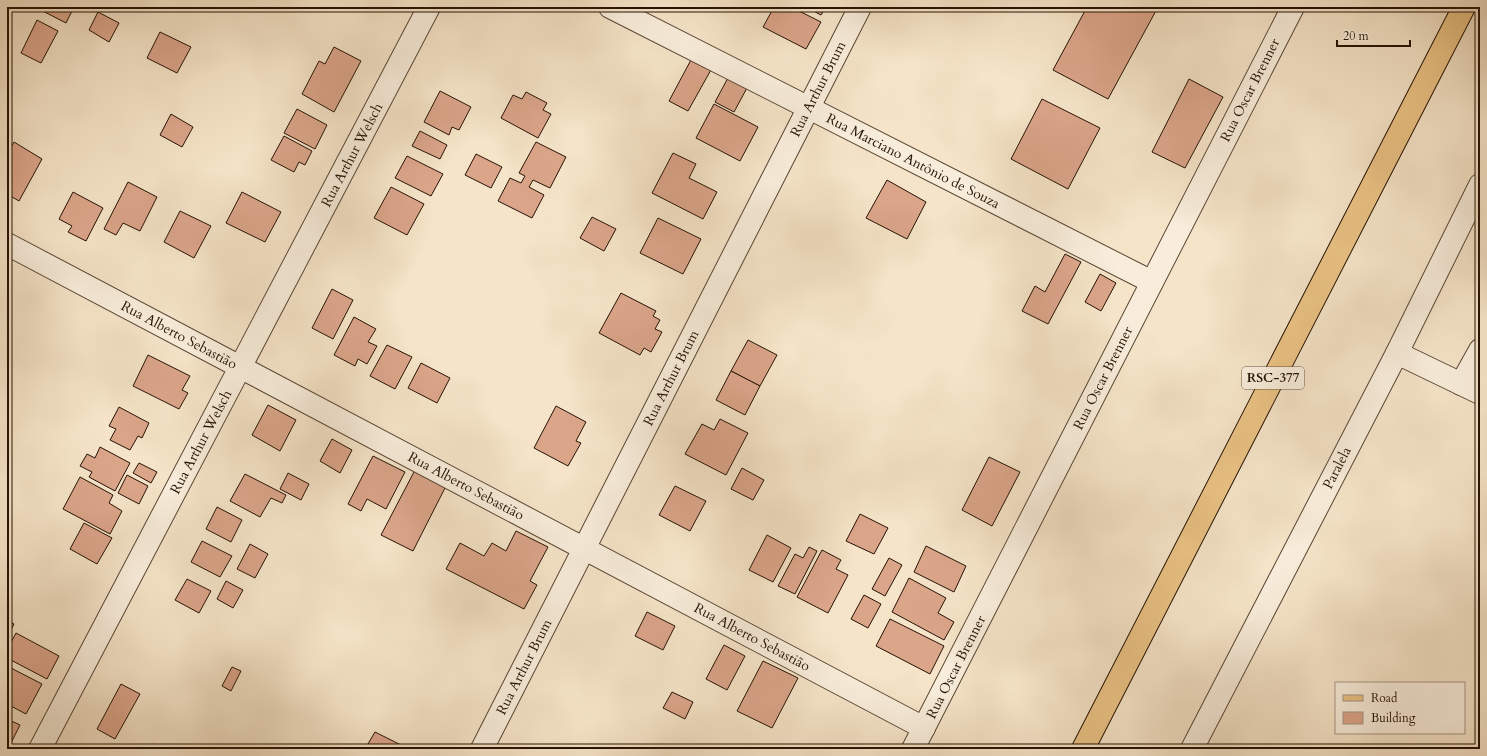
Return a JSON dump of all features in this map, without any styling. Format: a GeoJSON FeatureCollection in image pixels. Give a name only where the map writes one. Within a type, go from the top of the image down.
{"type":"FeatureCollection","features":[{"type":"Feature","properties":{"kind":"main road","name":"RSC-377"},"geometry":{"type":"LineString","coordinates":[[1083,749],[1464,7]]}},
{"type":"Feature","properties":{"kind":"street","name":"Rua Arthur Welsch"},"geometry":{"type":"LineString","coordinates":[[40,749],[429,7]]}},
{"type":"Feature","properties":{"kind":"street","name":"Rua Marciano Antônio de Souza"},"geometry":{"type":"LineString","coordinates":[[610,7],[1152,282]]}},
{"type":"Feature","properties":{"kind":"street","name":"Rua Arthur Brum"},"geometry":{"type":"LineString","coordinates":[[482,749],[860,7]]}},
{"type":"Feature","properties":{"kind":"street","name":"Rua Oscar Brenner"},"geometry":{"type":"LineString","coordinates":[[913,749],[1293,7]]}},
{"type":"Feature","properties":{"kind":"street","name":"Paralela"},"geometry":{"type":"LineString","coordinates":[[1192,749],[1397,353],[1480,185]]}},
{"type":"Feature","properties":{"kind":"street","name":"Rua Alberto Sebastião"},"geometry":{"type":"LineString","coordinates":[[7,244],[924,728]]}},
{"type":"Feature","properties":{"kind":"street"},"geometry":{"type":"LineString","coordinates":[[1397,353],[1471,388],[1480,350]]}},
{"type":"Feature","properties":{"kind":"building"},"geometry":{"type":"Polygon","coordinates":[[[35,7],[74,7],[66,23],[35,7]]]}},
{"type":"Feature","properties":{"kind":"building"},"geometry":{"type":"Polygon","coordinates":[[[774,7],[791,7],[821,22],[806,49],[763,27],[774,7]]]}},
{"type":"Feature","properties":{"kind":"building"},"geometry":{"type":"Polygon","coordinates":[[[806,7],[826,7],[821,15],[806,7]]]}},
{"type":"Feature","properties":{"kind":"building"},"geometry":{"type":"Polygon","coordinates":[[[1087,7],[1158,7],[1108,99],[1053,70],[1087,7]]]}},
{"type":"Feature","properties":{"kind":"building"},"geometry":{"type":"Polygon","coordinates":[[[98,12],[119,23],[109,42],[89,30],[98,12]]]}},
{"type":"Feature","properties":{"kind":"building"},"geometry":{"type":"Polygon","coordinates":[[[37,20],[58,31],[41,63],[21,53],[37,20]]]}},
{"type":"Feature","properties":{"kind":"building"},"geometry":{"type":"Polygon","coordinates":[[[160,32],[191,47],[177,73],[147,58],[160,32]]]}},
{"type":"Feature","properties":{"kind":"building"},"geometry":{"type":"Polygon","coordinates":[[[334,47],[361,61],[334,112],[302,94],[319,61],[325,64],[334,47]]]}},
{"type":"Feature","properties":{"kind":"building"},"geometry":{"type":"Polygon","coordinates":[[[692,58],[712,68],[688,111],[669,101],[692,58]]]}},
{"type":"Feature","properties":{"kind":"building"},"geometry":{"type":"Polygon","coordinates":[[[729,76],[748,86],[734,112],[715,102],[729,76]]]}},
{"type":"Feature","properties":{"kind":"building"},"geometry":{"type":"Polygon","coordinates":[[[1189,79],[1223,97],[1185,168],[1152,152],[1189,79]]]}},
{"type":"Feature","properties":{"kind":"building"},"geometry":{"type":"Polygon","coordinates":[[[440,91],[471,107],[459,130],[452,127],[449,135],[424,122],[440,91]]]}},
{"type":"Feature","properties":{"kind":"building"},"geometry":{"type":"Polygon","coordinates":[[[526,92],[547,103],[543,110],[551,114],[538,138],[501,118],[513,95],[522,99],[526,92]]]}},
{"type":"Feature","properties":{"kind":"building"},"geometry":{"type":"Polygon","coordinates":[[[1042,99],[1100,128],[1068,189],[1011,159],[1042,99]]]}},
{"type":"Feature","properties":{"kind":"building"},"geometry":{"type":"Polygon","coordinates":[[[714,104],[758,127],[740,161],[696,138],[714,104]]]}},
{"type":"Feature","properties":{"kind":"building"},"geometry":{"type":"Polygon","coordinates":[[[297,109],[327,125],[315,149],[284,133],[297,109]]]}},
{"type":"Feature","properties":{"kind":"building"},"geometry":{"type":"Polygon","coordinates":[[[171,114],[193,127],[182,147],[160,135],[171,114]]]}},
{"type":"Feature","properties":{"kind":"building"},"geometry":{"type":"Polygon","coordinates":[[[420,131],[447,145],[440,159],[412,146],[420,131]]]}},
{"type":"Feature","properties":{"kind":"building"},"geometry":{"type":"Polygon","coordinates":[[[284,136],[312,151],[305,165],[299,162],[294,172],[271,160],[284,136]]]}},
{"type":"Feature","properties":{"kind":"building"},"geometry":{"type":"Polygon","coordinates":[[[14,142],[42,159],[19,201],[7,194],[7,154],[14,142]]]}},
{"type":"Feature","properties":{"kind":"building"},"geometry":{"type":"Polygon","coordinates":[[[536,142],[566,157],[550,188],[533,180],[529,187],[544,195],[532,218],[498,201],[510,178],[521,183],[525,176],[519,173],[536,142]]]}},
{"type":"Feature","properties":{"kind":"building"},"geometry":{"type":"Polygon","coordinates":[[[673,153],[696,164],[689,178],[717,192],[703,219],[652,193],[673,153]]]}},
{"type":"Feature","properties":{"kind":"building"},"geometry":{"type":"Polygon","coordinates":[[[476,154],[502,167],[491,188],[465,175],[476,154]]]}},
{"type":"Feature","properties":{"kind":"building"},"geometry":{"type":"Polygon","coordinates":[[[407,156],[443,174],[431,196],[395,178],[407,156]]]}},
{"type":"Feature","properties":{"kind":"building"},"geometry":{"type":"Polygon","coordinates":[[[887,180],[926,202],[907,239],[866,218],[887,180]]]}},
{"type":"Feature","properties":{"kind":"building"},"geometry":{"type":"Polygon","coordinates":[[[128,182],[157,197],[140,231],[123,223],[116,235],[104,229],[128,182]]]}},
{"type":"Feature","properties":{"kind":"building"},"geometry":{"type":"Polygon","coordinates":[[[391,187],[424,204],[407,235],[374,218],[391,187]]]}},
{"type":"Feature","properties":{"kind":"building"},"geometry":{"type":"Polygon","coordinates":[[[73,192],[103,208],[86,241],[68,232],[72,226],[59,219],[73,192]]]}},
{"type":"Feature","properties":{"kind":"building"},"geometry":{"type":"Polygon","coordinates":[[[242,192],[281,212],[265,242],[226,223],[242,192]]]}},
{"type":"Feature","properties":{"kind":"building"},"geometry":{"type":"Polygon","coordinates":[[[180,211],[211,226],[194,258],[164,242],[180,211]]]}},
{"type":"Feature","properties":{"kind":"building"},"geometry":{"type":"Polygon","coordinates":[[[592,217],[616,229],[604,251],[580,238],[592,217]]]}},
{"type":"Feature","properties":{"kind":"building"},"geometry":{"type":"Polygon","coordinates":[[[658,218],[701,239],[683,274],[640,253],[658,218]]]}},
{"type":"Feature","properties":{"kind":"building"},"geometry":{"type":"Polygon","coordinates":[[[1065,254],[1081,262],[1048,324],[1022,311],[1035,286],[1045,292],[1065,254]]]}},
{"type":"Feature","properties":{"kind":"building"},"geometry":{"type":"Polygon","coordinates":[[[1100,274],[1116,283],[1101,311],[1085,302],[1100,274]]]}},
{"type":"Feature","properties":{"kind":"building"},"geometry":{"type":"Polygon","coordinates":[[[332,289],[353,300],[333,339],[312,328],[332,289]]]}},
{"type":"Feature","properties":{"kind":"building"},"geometry":{"type":"Polygon","coordinates":[[[621,293],[656,311],[653,316],[660,320],[655,329],[662,332],[651,352],[644,348],[640,355],[599,333],[621,293]]]}},
{"type":"Feature","properties":{"kind":"building"},"geometry":{"type":"Polygon","coordinates":[[[354,317],[376,329],[368,342],[377,346],[367,364],[358,359],[355,366],[334,355],[354,317]]]}},
{"type":"Feature","properties":{"kind":"building"},"geometry":{"type":"Polygon","coordinates":[[[748,340],[777,355],[760,386],[731,371],[748,340]]]}},
{"type":"Feature","properties":{"kind":"building"},"geometry":{"type":"Polygon","coordinates":[[[387,345],[412,357],[395,389],[370,376],[387,345]]]}},
{"type":"Feature","properties":{"kind":"building"},"geometry":{"type":"Polygon","coordinates":[[[148,355],[190,376],[182,390],[188,393],[179,409],[133,386],[148,355]]]}},
{"type":"Feature","properties":{"kind":"building"},"geometry":{"type":"Polygon","coordinates":[[[421,363],[450,378],[437,403],[408,388],[421,363]]]}},
{"type":"Feature","properties":{"kind":"building"},"geometry":{"type":"Polygon","coordinates":[[[731,371],[760,386],[745,415],[716,400],[731,371]]]}},
{"type":"Feature","properties":{"kind":"building"},"geometry":{"type":"Polygon","coordinates":[[[268,405],[296,420],[280,451],[252,435],[268,405]]]}},
{"type":"Feature","properties":{"kind":"building"},"geometry":{"type":"Polygon","coordinates":[[[556,406],[586,422],[576,441],[581,443],[568,466],[534,448],[556,406]]]}},
{"type":"Feature","properties":{"kind":"building"},"geometry":{"type":"Polygon","coordinates":[[[119,407],[149,423],[142,438],[138,436],[130,450],[110,440],[116,429],[109,426],[119,407]]]}},
{"type":"Feature","properties":{"kind":"building"},"geometry":{"type":"Polygon","coordinates":[[[720,419],[748,433],[726,475],[685,454],[702,424],[714,430],[720,419]]]}},
{"type":"Feature","properties":{"kind":"building"},"geometry":{"type":"Polygon","coordinates":[[[332,439],[352,450],[340,473],[320,461],[332,439]]]}},
{"type":"Feature","properties":{"kind":"building"},"geometry":{"type":"Polygon","coordinates":[[[100,447],[130,463],[115,491],[89,477],[92,472],[80,466],[87,454],[95,458],[100,447]]]}},
{"type":"Feature","properties":{"kind":"building"},"geometry":{"type":"Polygon","coordinates":[[[373,456],[405,472],[386,509],[367,499],[361,511],[348,504],[373,456]]]}},
{"type":"Feature","properties":{"kind":"building"},"geometry":{"type":"Polygon","coordinates":[[[989,457],[1020,472],[992,526],[962,510],[989,457]]]}},
{"type":"Feature","properties":{"kind":"building"},"geometry":{"type":"Polygon","coordinates":[[[139,463],[157,472],[151,483],[133,473],[139,463]]]}},
{"type":"Feature","properties":{"kind":"building"},"geometry":{"type":"Polygon","coordinates":[[[742,468],[764,480],[753,500],[731,489],[742,468]]]}},
{"type":"Feature","properties":{"kind":"building"},"geometry":{"type":"Polygon","coordinates":[[[415,470],[446,486],[413,551],[381,535],[415,470]]]}},
{"type":"Feature","properties":{"kind":"building"},"geometry":{"type":"Polygon","coordinates":[[[288,473],[309,484],[301,500],[280,489],[288,473]]]}},
{"type":"Feature","properties":{"kind":"building"},"geometry":{"type":"Polygon","coordinates":[[[245,474],[286,495],[282,503],[271,498],[260,517],[230,501],[245,474]]]}},
{"type":"Feature","properties":{"kind":"building"},"geometry":{"type":"Polygon","coordinates":[[[127,475],[148,486],[139,504],[118,493],[127,475]]]}},
{"type":"Feature","properties":{"kind":"building"},"geometry":{"type":"Polygon","coordinates":[[[80,477],[113,495],[109,503],[122,511],[110,534],[63,509],[80,477]]]}},
{"type":"Feature","properties":{"kind":"building"},"geometry":{"type":"Polygon","coordinates":[[[675,486],[706,501],[690,531],[659,515],[675,486]]]}},
{"type":"Feature","properties":{"kind":"building"},"geometry":{"type":"Polygon","coordinates":[[[217,507],[242,520],[231,542],[206,529],[217,507]]]}},
{"type":"Feature","properties":{"kind":"building"},"geometry":{"type":"Polygon","coordinates":[[[860,514],[888,528],[874,554],[846,541],[860,514]]]}},
{"type":"Feature","properties":{"kind":"building"},"geometry":{"type":"Polygon","coordinates":[[[84,523],[112,538],[97,564],[70,549],[84,523]]]}},
{"type":"Feature","properties":{"kind":"building"},"geometry":{"type":"Polygon","coordinates":[[[516,531],[548,547],[530,581],[537,585],[524,609],[446,569],[460,543],[484,556],[492,543],[506,551],[516,531]]]}},
{"type":"Feature","properties":{"kind":"building"},"geometry":{"type":"Polygon","coordinates":[[[767,535],[791,548],[773,582],[749,570],[767,535]]]}},
{"type":"Feature","properties":{"kind":"building"},"geometry":{"type":"Polygon","coordinates":[[[202,541],[232,556],[220,577],[191,562],[202,541]]]}},
{"type":"Feature","properties":{"kind":"building"},"geometry":{"type":"Polygon","coordinates":[[[250,544],[268,554],[255,578],[237,569],[250,544]]]}},
{"type":"Feature","properties":{"kind":"building"},"geometry":{"type":"Polygon","coordinates":[[[926,546],[966,566],[954,592],[914,572],[926,546]]]}},
{"type":"Feature","properties":{"kind":"building"},"geometry":{"type":"Polygon","coordinates":[[[809,547],[817,551],[795,594],[778,586],[795,554],[803,558],[809,547]]]}},
{"type":"Feature","properties":{"kind":"building"},"geometry":{"type":"Polygon","coordinates":[[[822,550],[841,560],[836,569],[848,575],[828,613],[797,597],[822,550]]]}},
{"type":"Feature","properties":{"kind":"building"},"geometry":{"type":"Polygon","coordinates":[[[889,558],[902,565],[885,596],[872,589],[889,558]]]}},
{"type":"Feature","properties":{"kind":"building"},"geometry":{"type":"Polygon","coordinates":[[[7,561],[12,564],[7,573],[7,561]]]}},
{"type":"Feature","properties":{"kind":"building"},"geometry":{"type":"Polygon","coordinates":[[[909,578],[946,598],[938,613],[954,622],[944,640],[892,612],[909,578]]]}},
{"type":"Feature","properties":{"kind":"building"},"geometry":{"type":"Polygon","coordinates":[[[187,579],[211,591],[199,613],[175,600],[187,579]]]}},
{"type":"Feature","properties":{"kind":"building"},"geometry":{"type":"Polygon","coordinates":[[[226,581],[243,590],[233,608],[217,599],[226,581]]]}},
{"type":"Feature","properties":{"kind":"building"},"geometry":{"type":"Polygon","coordinates":[[[864,595],[881,604],[868,628],[851,619],[864,595]]]}},
{"type":"Feature","properties":{"kind":"building"},"geometry":{"type":"Polygon","coordinates":[[[647,612],[675,626],[663,650],[635,636],[647,612]]]}},
{"type":"Feature","properties":{"kind":"building"},"geometry":{"type":"Polygon","coordinates":[[[890,619],[944,646],[930,674],[876,646],[890,619]]]}},
{"type":"Feature","properties":{"kind":"building"},"geometry":{"type":"Polygon","coordinates":[[[7,620],[14,624],[7,638],[7,620]]]}},
{"type":"Feature","properties":{"kind":"building"},"geometry":{"type":"Polygon","coordinates":[[[16,633],[59,656],[47,679],[7,658],[7,650],[16,633]]]}},
{"type":"Feature","properties":{"kind":"building"},"geometry":{"type":"Polygon","coordinates":[[[724,645],[745,656],[727,690],[706,679],[724,645]]]}},
{"type":"Feature","properties":{"kind":"building"},"geometry":{"type":"Polygon","coordinates":[[[763,661],[798,678],[772,728],[737,711],[763,661]]]}},
{"type":"Feature","properties":{"kind":"building"},"geometry":{"type":"Polygon","coordinates":[[[232,667],[241,671],[231,691],[222,686],[232,667]]]}},
{"type":"Feature","properties":{"kind":"building"},"geometry":{"type":"Polygon","coordinates":[[[11,668],[42,684],[26,714],[7,704],[7,676],[11,668]]]}},
{"type":"Feature","properties":{"kind":"building"},"geometry":{"type":"Polygon","coordinates":[[[121,684],[140,694],[115,739],[97,729],[121,684]]]}},
{"type":"Feature","properties":{"kind":"building"},"geometry":{"type":"Polygon","coordinates":[[[672,692],[693,702],[685,719],[663,708],[672,692]]]}},
{"type":"Feature","properties":{"kind":"building"},"geometry":{"type":"Polygon","coordinates":[[[7,719],[20,725],[9,747],[7,745],[7,719]]]}},
{"type":"Feature","properties":{"kind":"building"},"geometry":{"type":"Polygon","coordinates":[[[375,732],[409,749],[365,749],[375,732]]]}},
{"type":"Feature","properties":{"kind":"building"},"geometry":{"type":"Polygon","coordinates":[[[152,744],[161,749],[150,749],[152,744]]]}}]}
